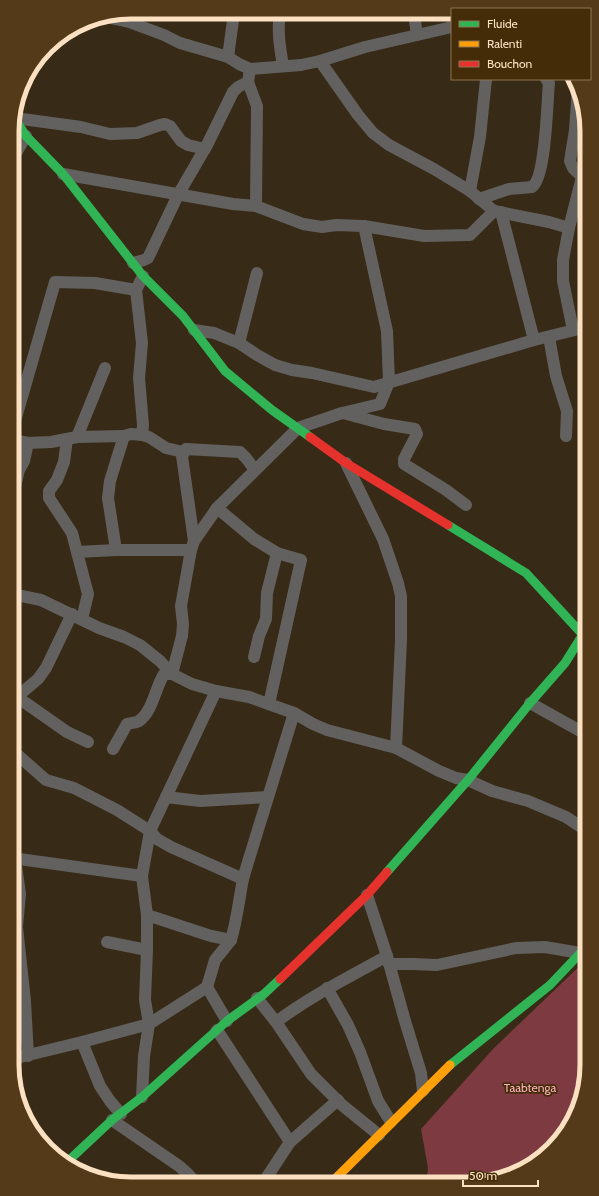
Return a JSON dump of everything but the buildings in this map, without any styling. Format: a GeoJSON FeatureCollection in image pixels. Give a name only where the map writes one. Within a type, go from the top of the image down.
{"type":"FeatureCollection","features":[{"type":"Feature","properties":{"kind":"street"},"geometry":{"type":"LineString","coordinates":[[136,19],[180,43],[228,57],[238,64],[250,69],[302,65],[365,47],[451,27]]}},
{"type":"Feature","properties":{"kind":"street"},"geometry":{"type":"LineString","coordinates":[[228,57],[233,19]]}},
{"type":"Feature","properties":{"kind":"street"},"geometry":{"type":"LineString","coordinates":[[279,19],[279,45],[283,66]]}},
{"type":"Feature","properties":{"kind":"street"},"geometry":{"type":"LineString","coordinates":[[415,19],[417,35]]}},
{"type":"Feature","properties":{"kind":"street"},"geometry":{"type":"LineString","coordinates":[[320,61],[358,115],[373,133],[389,145],[470,190],[497,211],[549,222],[569,228]]}},
{"type":"Feature","properties":{"kind":"street"},"geometry":{"type":"LineString","coordinates":[[250,69],[248,82],[257,106],[256,206]]}},
{"type":"Feature","properties":{"kind":"street"},"geometry":{"type":"LineString","coordinates":[[470,190],[480,136],[486,80]]}},
{"type":"Feature","properties":{"kind":"street"},"geometry":{"type":"LineString","coordinates":[[479,198],[509,188],[532,187],[536,183],[544,150],[548,83],[546,80]]}},
{"type":"Feature","properties":{"kind":"street"},"geometry":{"type":"LineString","coordinates":[[133,263],[148,258],[178,194],[205,149],[233,92],[248,82]]}},
{"type":"Feature","properties":{"kind":"street"},"geometry":{"type":"LineString","coordinates":[[576,104],[570,161],[573,168],[580,174]]}},
{"type":"Feature","properties":{"kind":"street"},"geometry":{"type":"LineString","coordinates":[[19,125],[81,127],[110,134],[137,133],[165,124],[170,126],[181,141],[188,145],[205,149]]}},
{"type":"Feature","properties":{"kind":"street"},"geometry":{"type":"LineString","coordinates":[[19,126],[63,174],[143,276],[183,316],[225,371],[272,410],[346,463],[526,572],[580,627]]}},
{"type":"Feature","properties":{"kind":"street"},"geometry":{"type":"LineString","coordinates":[[63,174],[233,204],[256,206],[303,224],[322,227],[336,225],[364,226],[424,236],[470,234],[497,211]]}},
{"type":"Feature","properties":{"kind":"street"},"geometry":{"type":"LineString","coordinates":[[574,330],[563,281],[563,260],[569,228],[580,191]]}},
{"type":"Feature","properties":{"kind":"street"},"geometry":{"type":"LineString","coordinates":[[497,211],[534,340]]}},
{"type":"Feature","properties":{"kind":"street"},"geometry":{"type":"LineString","coordinates":[[192,546],[217,508],[298,428],[342,413],[380,404],[389,382],[388,348],[384,316],[364,226]]}},
{"type":"Feature","properties":{"kind":"street"},"geometry":{"type":"LineString","coordinates":[[239,343],[257,272]]}},
{"type":"Feature","properties":{"kind":"street"},"geometry":{"type":"LineString","coordinates":[[142,435],[143,425],[139,378],[142,343],[136,290],[143,276]]}},
{"type":"Feature","properties":{"kind":"street"},"geometry":{"type":"LineString","coordinates":[[19,407],[54,282],[95,283],[136,290]]}},
{"type":"Feature","properties":{"kind":"street"},"geometry":{"type":"LineString","coordinates":[[194,330],[214,333],[239,343],[275,365],[374,387],[534,340],[580,329]]}},
{"type":"Feature","properties":{"kind":"street"},"geometry":{"type":"LineString","coordinates":[[549,337],[556,376],[567,411],[566,436]]}},
{"type":"Feature","properties":{"kind":"street"},"geometry":{"type":"LineString","coordinates":[[19,696],[38,679],[46,668],[77,617],[88,594],[72,533],[49,498],[49,491],[57,480],[72,438],[105,368]]}},
{"type":"Feature","properties":{"kind":"street"},"geometry":{"type":"LineString","coordinates":[[342,413],[384,424],[415,429],[417,434],[404,459],[404,464],[446,490],[466,505]]}},
{"type":"Feature","properties":{"kind":"street"},"geometry":{"type":"LineString","coordinates":[[19,441],[28,443],[51,442],[72,438],[124,436],[131,434],[142,435],[149,437],[166,448],[183,452],[186,449],[240,452],[255,470]]}},
{"type":"Feature","properties":{"kind":"street"},"geometry":{"type":"LineString","coordinates":[[116,550],[108,498],[110,481],[124,436]]}},
{"type":"Feature","properties":{"kind":"street"},"geometry":{"type":"LineString","coordinates":[[19,470],[24,461],[28,443]]}},
{"type":"Feature","properties":{"kind":"street"},"geometry":{"type":"LineString","coordinates":[[172,674],[182,636],[183,624],[181,606],[192,546],[182,456],[183,452]]}},
{"type":"Feature","properties":{"kind":"street"},"geometry":{"type":"LineString","coordinates":[[346,463],[383,539],[401,596],[401,640],[396,748]]}},
{"type":"Feature","properties":{"kind":"street"},"geometry":{"type":"LineString","coordinates":[[217,508],[254,539],[278,553],[301,560],[268,704]]}},
{"type":"Feature","properties":{"kind":"street"},"geometry":{"type":"LineString","coordinates":[[77,552],[192,546]]}},
{"type":"Feature","properties":{"kind":"street"},"geometry":{"type":"LineString","coordinates":[[254,657],[259,636],[266,619],[267,593],[278,553]]}},
{"type":"Feature","properties":{"kind":"street"},"geometry":{"type":"LineString","coordinates":[[19,595],[41,600],[140,645],[160,661],[172,674],[192,684],[268,704],[294,713],[326,730],[396,748],[439,771],[456,778],[468,780],[492,791],[528,801],[566,817],[580,826]]}},
{"type":"Feature","properties":{"kind":"street"},"geometry":{"type":"LineString","coordinates":[[71,1159],[116,1117],[142,1097],[227,1021],[258,998],[367,895],[468,780],[530,703],[565,663],[580,642]]}},
{"type":"Feature","properties":{"kind":"street"},"geometry":{"type":"LineString","coordinates":[[113,749],[127,724],[138,721],[147,712],[159,682],[164,674],[172,674]]}},
{"type":"Feature","properties":{"kind":"street"},"geometry":{"type":"LineString","coordinates":[[142,1097],[144,1056],[149,1024],[145,1000],[147,915],[142,876],[150,832],[216,691]]}},
{"type":"Feature","properties":{"kind":"street"},"geometry":{"type":"LineString","coordinates":[[19,702],[66,732],[88,742]]}},
{"type":"Feature","properties":{"kind":"street"},"geometry":{"type":"LineString","coordinates":[[530,703],[580,731]]}},
{"type":"Feature","properties":{"kind":"street"},"geometry":{"type":"LineString","coordinates":[[19,1058],[149,1024],[207,987],[215,960],[231,940],[243,879],[294,713]]}},
{"type":"Feature","properties":{"kind":"street"},"geometry":{"type":"LineString","coordinates":[[19,756],[46,780],[74,788],[117,810],[150,832],[157,839],[171,847],[243,879]]}},
{"type":"Feature","properties":{"kind":"street"},"geometry":{"type":"LineString","coordinates":[[166,797],[200,801],[268,797]]}},
{"type":"Feature","properties":{"kind":"street"},"geometry":{"type":"LineString","coordinates":[[19,859],[142,876]]}},
{"type":"Feature","properties":{"kind":"street"},"geometry":{"type":"LineString","coordinates":[[19,888],[19,905]]}},
{"type":"Feature","properties":{"kind":"street"},"geometry":{"type":"LineString","coordinates":[[367,895],[388,960],[421,1073],[423,1091]]}},
{"type":"Feature","properties":{"kind":"street"},"geometry":{"type":"LineString","coordinates":[[147,915],[211,936],[231,940]]}},
{"type":"Feature","properties":{"kind":"street"},"geometry":{"type":"LineString","coordinates":[[107,942],[147,950]]}},
{"type":"Feature","properties":{"kind":"street"},"geometry":{"type":"LineString","coordinates":[[19,946],[25,1001],[28,1056]]}},
{"type":"Feature","properties":{"kind":"street"},"geometry":{"type":"LineString","coordinates":[[276,1022],[299,1005],[327,988],[388,960],[413,964],[437,965],[516,948],[545,947],[580,949]]}},
{"type":"Feature","properties":{"kind":"street"},"geometry":{"type":"LineString","coordinates":[[337,1177],[447,1067],[550,985],[580,952]]}},
{"type":"Feature","properties":{"kind":"street"},"geometry":{"type":"LineString","coordinates":[[207,987],[227,1021]]}},
{"type":"Feature","properties":{"kind":"street"},"geometry":{"type":"LineString","coordinates":[[327,988],[351,1032],[378,1101],[391,1122]]}},
{"type":"Feature","properties":{"kind":"street"},"geometry":{"type":"LineString","coordinates":[[258,998],[311,1074],[338,1100],[379,1135]]}},
{"type":"Feature","properties":{"kind":"street"},"geometry":{"type":"LineString","coordinates":[[217,1030],[290,1142]]}},
{"type":"Feature","properties":{"kind":"street"},"geometry":{"type":"LineString","coordinates":[[82,1042],[100,1086],[110,1101],[116,1117],[179,1166],[191,1177]]}},
{"type":"Feature","properties":{"kind":"street"},"geometry":{"type":"LineString","coordinates":[[267,1177],[290,1142],[338,1100]]}},
{"type":"Feature","properties":{"kind":"green space","name":"Taabtenga"},"geometry":{"type":"Polygon","coordinates":[[[580,966],[580,1072],[578,1087],[571,1108],[557,1133],[542,1149],[530,1158],[504,1171],[475,1177],[427,1177],[428,1168],[421,1129],[494,1048],[580,966]]]}},
{"type":"Feature","properties":{"kind":"traffic: fast"},"geometry":{"type":"LineString","coordinates":[[19,125],[26,136],[63,174],[143,276],[183,316],[225,371],[272,410],[310,437]]}},
{"type":"Feature","properties":{"kind":"traffic: fast"},"geometry":{"type":"LineString","coordinates":[[448,525],[526,573],[580,632]]}},
{"type":"Feature","properties":{"kind":"traffic: fast"},"geometry":{"type":"LineString","coordinates":[[387,872],[468,780],[530,703],[565,663],[580,639]]}},
{"type":"Feature","properties":{"kind":"traffic: fast"},"geometry":{"type":"LineString","coordinates":[[450,1065],[550,985],[580,953]]}},
{"type":"Feature","properties":{"kind":"traffic: fast"},"geometry":{"type":"LineString","coordinates":[[70,1159],[112,1120],[142,1097],[227,1021],[264,994],[280,979]]}},
{"type":"Feature","properties":{"kind":"traffic: slow"},"geometry":{"type":"LineString","coordinates":[[337,1177],[450,1065]]}},
{"type":"Feature","properties":{"kind":"traffic: jam"},"geometry":{"type":"LineString","coordinates":[[310,437],[346,463],[448,525]]}},
{"type":"Feature","properties":{"kind":"traffic: jam"},"geometry":{"type":"LineString","coordinates":[[280,979],[367,895],[387,872]]}}]}
